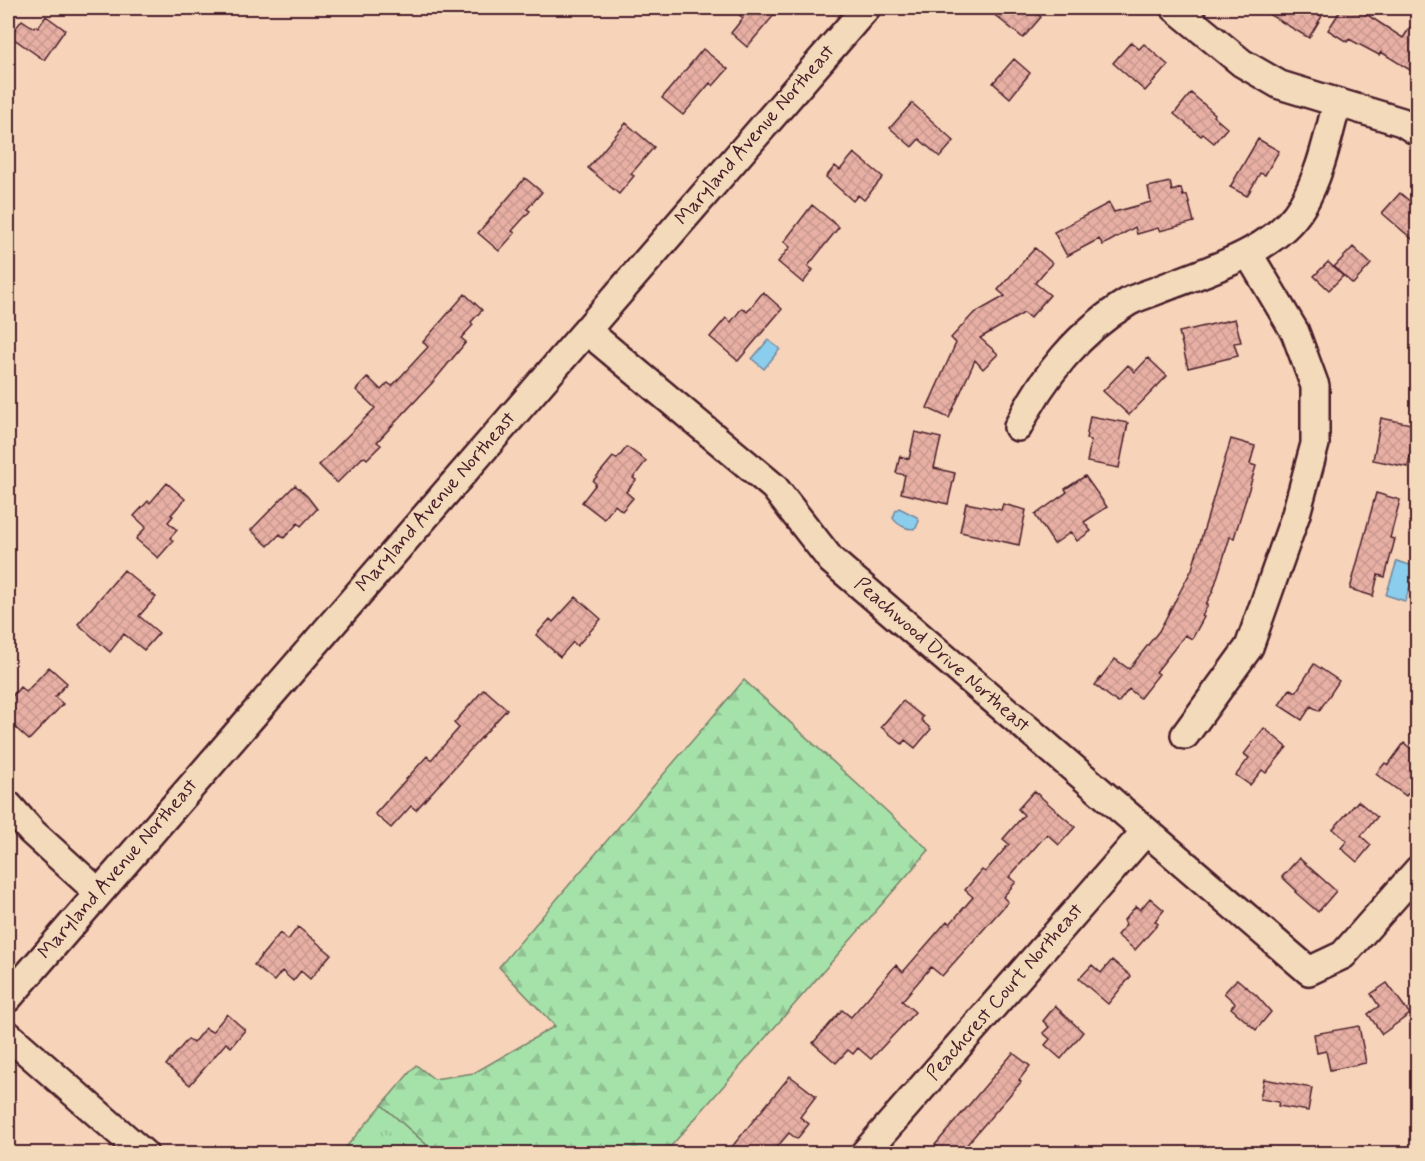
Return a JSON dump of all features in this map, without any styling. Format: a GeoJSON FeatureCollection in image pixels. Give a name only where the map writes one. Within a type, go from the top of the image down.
{"type":"FeatureCollection","features":[{"type":"Feature","properties":{"kind":"street","name":"Maryland Avenue Northeast"},"geometry":{"type":"LineString","coordinates":[[8,998],[866,8]]}},
{"type":"Feature","properties":{"kind":"street"},"geometry":{"type":"LineString","coordinates":[[1175,8],[1242,63],[1280,85],[1402,122],[1418,132]]}},
{"type":"Feature","properties":{"kind":"street"},"geometry":{"type":"LineString","coordinates":[[1018,428],[1027,408],[1062,359],[1096,324],[1130,301],[1248,253],[1280,233],[1301,207],[1316,175],[1337,103]]}},
{"type":"Feature","properties":{"kind":"street"},"geometry":{"type":"LineString","coordinates":[[1185,735],[1249,647],[1296,514],[1315,444],[1315,386],[1295,332],[1248,253]]}},
{"type":"Feature","properties":{"kind":"street","name":"Peachwood Drive Northeast"},"geometry":{"type":"LineString","coordinates":[[586,330],[774,487],[831,560],[1309,971],[1343,955],[1418,870]]}},
{"type":"Feature","properties":{"kind":"street"},"geometry":{"type":"LineString","coordinates":[[8,805],[32,832],[98,892]]}},
{"type":"Feature","properties":{"kind":"street","name":"Peachcrest Court Northeast"},"geometry":{"type":"LineString","coordinates":[[864,1154],[1145,832]]}},
{"type":"Feature","properties":{"kind":"street"},"geometry":{"type":"LineString","coordinates":[[8,1035],[144,1154]]}},
{"type":"Feature","properties":{"kind":"green space"},"geometry":{"type":"Polygon","coordinates":[[[744,680],[929,850],[665,1153],[436,1153],[382,1105],[416,1065],[434,1079],[474,1073],[555,1026],[499,967],[744,680]]]}},
{"type":"Feature","properties":{"kind":"green space"},"geometry":{"type":"Polygon","coordinates":[[[382,1105],[436,1153],[340,1154],[382,1105]]]}},
{"type":"Feature","properties":{"kind":"water"},"geometry":{"type":"Polygon","coordinates":[[[768,340],[780,349],[764,369],[752,359],[768,340]]]}},
{"type":"Feature","properties":{"kind":"water"},"geometry":{"type":"Polygon","coordinates":[[[899,508],[917,517],[919,521],[916,528],[907,528],[895,521],[893,518],[899,508]]]}},
{"type":"Feature","properties":{"kind":"water"},"geometry":{"type":"Polygon","coordinates":[[[1397,561],[1416,567],[1415,570],[1417,570],[1416,579],[1413,578],[1405,601],[1386,595],[1397,561]]]}},
{"type":"Feature","properties":{"kind":"building"},"geometry":{"type":"Polygon","coordinates":[[[731,8],[780,8],[747,47],[731,33],[743,18],[731,8]]]}},
{"type":"Feature","properties":{"kind":"building"},"geometry":{"type":"Polygon","coordinates":[[[986,8],[1030,8],[1041,17],[1023,38],[986,8]]]}},
{"type":"Feature","properties":{"kind":"building"},"geometry":{"type":"Polygon","coordinates":[[[1258,8],[1308,8],[1322,16],[1309,38],[1258,8]]]}},
{"type":"Feature","properties":{"kind":"building"},"geometry":{"type":"Polygon","coordinates":[[[1342,8],[1371,8],[1366,14],[1403,38],[1418,15],[1418,75],[1381,52],[1379,55],[1349,39],[1347,42],[1328,30],[1342,8]]]}},
{"type":"Feature","properties":{"kind":"building"},"geometry":{"type":"Polygon","coordinates":[[[46,16],[65,30],[44,60],[10,36],[22,20],[38,28],[46,16]]]}},
{"type":"Feature","properties":{"kind":"building"},"geometry":{"type":"Polygon","coordinates":[[[1131,42],[1139,49],[1144,44],[1168,65],[1145,91],[1113,63],[1131,42]]]}},
{"type":"Feature","properties":{"kind":"building"},"geometry":{"type":"Polygon","coordinates":[[[703,49],[728,69],[713,86],[710,83],[683,115],[662,98],[703,49]]]}},
{"type":"Feature","properties":{"kind":"building"},"geometry":{"type":"Polygon","coordinates":[[[1014,59],[1030,73],[1010,98],[993,83],[1014,59]]]}},
{"type":"Feature","properties":{"kind":"building"},"geometry":{"type":"Polygon","coordinates":[[[1191,93],[1227,128],[1214,143],[1203,134],[1201,136],[1174,114],[1191,93]]]}},
{"type":"Feature","properties":{"kind":"building"},"geometry":{"type":"Polygon","coordinates":[[[912,103],[954,141],[940,157],[919,139],[912,147],[890,128],[912,103]]]}},
{"type":"Feature","properties":{"kind":"building"},"geometry":{"type":"Polygon","coordinates":[[[626,123],[654,147],[631,174],[634,176],[619,194],[588,168],[626,123]]]}},
{"type":"Feature","properties":{"kind":"building"},"geometry":{"type":"Polygon","coordinates":[[[1258,139],[1279,151],[1265,175],[1260,173],[1247,196],[1230,187],[1258,139]]]}},
{"type":"Feature","properties":{"kind":"building"},"geometry":{"type":"Polygon","coordinates":[[[854,153],[883,177],[864,200],[858,195],[853,201],[826,177],[835,166],[840,170],[854,153]]]}},
{"type":"Feature","properties":{"kind":"building"},"geometry":{"type":"Polygon","coordinates":[[[525,178],[542,192],[527,209],[530,211],[512,231],[515,233],[499,251],[478,233],[525,178]]]}},
{"type":"Feature","properties":{"kind":"building"},"geometry":{"type":"Polygon","coordinates":[[[1170,182],[1172,191],[1181,188],[1183,196],[1187,195],[1194,222],[1160,231],[1158,228],[1137,234],[1135,227],[1103,245],[1099,239],[1067,256],[1054,232],[1109,203],[1114,212],[1151,202],[1148,187],[1170,182]]]}},
{"type":"Feature","properties":{"kind":"building"},"geometry":{"type":"Polygon","coordinates":[[[1400,193],[1418,208],[1418,244],[1382,213],[1400,193]]]}},
{"type":"Feature","properties":{"kind":"building"},"geometry":{"type":"Polygon","coordinates":[[[812,205],[839,227],[808,266],[813,270],[803,283],[778,262],[790,247],[784,242],[812,205]]]}},
{"type":"Feature","properties":{"kind":"building"},"geometry":{"type":"Polygon","coordinates":[[[1353,247],[1371,264],[1353,284],[1334,267],[1353,247]]]}},
{"type":"Feature","properties":{"kind":"building"},"geometry":{"type":"Polygon","coordinates":[[[1035,248],[1052,263],[1035,283],[1050,295],[1030,318],[1024,313],[980,338],[998,354],[983,369],[975,360],[949,418],[927,408],[956,343],[951,338],[973,314],[1005,296],[998,290],[1035,248]]]}},
{"type":"Feature","properties":{"kind":"building"},"geometry":{"type":"Polygon","coordinates":[[[1328,262],[1343,276],[1329,290],[1314,276],[1328,262]]]}},
{"type":"Feature","properties":{"kind":"building"},"geometry":{"type":"Polygon","coordinates":[[[763,292],[782,309],[738,361],[710,337],[726,318],[731,322],[742,308],[747,312],[763,292]]]}},
{"type":"Feature","properties":{"kind":"building"},"geometry":{"type":"Polygon","coordinates":[[[465,294],[482,310],[471,322],[473,325],[461,338],[466,342],[433,382],[377,442],[381,445],[367,459],[362,458],[337,483],[319,465],[375,408],[356,390],[368,377],[381,390],[388,383],[392,386],[428,347],[423,342],[465,294]]]}},
{"type":"Feature","properties":{"kind":"building"},"geometry":{"type":"Polygon","coordinates":[[[1235,319],[1241,342],[1234,343],[1238,356],[1188,368],[1179,332],[1235,319]]]}},
{"type":"Feature","properties":{"kind":"building"},"geometry":{"type":"Polygon","coordinates":[[[1148,358],[1167,376],[1129,415],[1103,391],[1128,365],[1135,372],[1148,358]]]}},
{"type":"Feature","properties":{"kind":"building"},"geometry":{"type":"Polygon","coordinates":[[[1090,416],[1128,423],[1119,468],[1087,462],[1091,440],[1086,439],[1090,416]]]}},
{"type":"Feature","properties":{"kind":"building"},"geometry":{"type":"Polygon","coordinates":[[[1381,418],[1416,425],[1408,467],[1373,460],[1381,418]]]}},
{"type":"Feature","properties":{"kind":"building"},"geometry":{"type":"Polygon","coordinates":[[[915,432],[941,438],[934,468],[955,473],[948,504],[901,493],[905,475],[896,473],[900,456],[909,459],[915,432]]]}},
{"type":"Feature","properties":{"kind":"building"},"geometry":{"type":"Polygon","coordinates":[[[1231,439],[1255,446],[1250,464],[1256,466],[1234,538],[1230,537],[1213,591],[1202,616],[1204,617],[1192,639],[1185,635],[1156,672],[1159,674],[1140,698],[1129,689],[1118,703],[1095,685],[1115,659],[1129,669],[1159,631],[1192,569],[1231,439]]]}},
{"type":"Feature","properties":{"kind":"building"},"geometry":{"type":"Polygon","coordinates":[[[627,447],[646,461],[633,478],[636,480],[626,492],[633,498],[622,511],[615,505],[604,519],[582,502],[596,484],[593,481],[613,457],[617,459],[627,447]]]}},
{"type":"Feature","properties":{"kind":"building"},"geometry":{"type":"Polygon","coordinates":[[[1085,476],[1107,507],[1084,522],[1091,531],[1077,541],[1071,532],[1054,544],[1035,515],[1067,492],[1065,489],[1085,476]]]}},
{"type":"Feature","properties":{"kind":"building"},"geometry":{"type":"Polygon","coordinates":[[[167,483],[185,499],[168,522],[177,530],[170,538],[173,541],[158,558],[136,539],[146,527],[134,516],[148,501],[150,503],[167,483]]]}},
{"type":"Feature","properties":{"kind":"building"},"geometry":{"type":"Polygon","coordinates":[[[295,485],[317,509],[301,526],[298,523],[284,538],[280,534],[268,546],[251,530],[295,485]]]}},
{"type":"Feature","properties":{"kind":"building"},"geometry":{"type":"Polygon","coordinates":[[[1376,493],[1400,500],[1390,538],[1395,539],[1385,577],[1378,575],[1373,596],[1350,589],[1376,493]]]}},
{"type":"Feature","properties":{"kind":"building"},"geometry":{"type":"Polygon","coordinates":[[[966,503],[1001,510],[1003,504],[1026,510],[1019,545],[960,532],[966,503]]]}},
{"type":"Feature","properties":{"kind":"building"},"geometry":{"type":"Polygon","coordinates":[[[124,570],[156,597],[139,616],[159,633],[144,650],[124,634],[110,652],[78,624],[124,570]]]}},
{"type":"Feature","properties":{"kind":"building"},"geometry":{"type":"Polygon","coordinates":[[[576,597],[601,619],[577,646],[573,642],[560,657],[536,635],[550,619],[553,622],[576,597]]]}},
{"type":"Feature","properties":{"kind":"building"},"geometry":{"type":"Polygon","coordinates":[[[1314,664],[1339,681],[1319,711],[1311,706],[1302,720],[1279,705],[1290,689],[1296,692],[1314,664]]]}},
{"type":"Feature","properties":{"kind":"building"},"geometry":{"type":"Polygon","coordinates":[[[49,667],[67,683],[55,697],[63,704],[29,740],[8,721],[8,701],[20,687],[26,692],[49,667]]]}},
{"type":"Feature","properties":{"kind":"building"},"geometry":{"type":"Polygon","coordinates":[[[484,689],[507,709],[416,810],[411,806],[391,828],[375,814],[427,756],[431,760],[459,728],[454,723],[484,689]]]}},
{"type":"Feature","properties":{"kind":"building"},"geometry":{"type":"Polygon","coordinates":[[[903,701],[923,717],[921,720],[931,729],[915,748],[905,740],[902,744],[881,727],[903,701]]]}},
{"type":"Feature","properties":{"kind":"building"},"geometry":{"type":"Polygon","coordinates":[[[1264,728],[1287,747],[1266,773],[1262,770],[1250,785],[1236,775],[1249,758],[1244,754],[1264,728]]]}},
{"type":"Feature","properties":{"kind":"building"},"geometry":{"type":"Polygon","coordinates":[[[1404,743],[1418,754],[1418,780],[1406,796],[1376,774],[1385,763],[1388,765],[1404,743]]]}},
{"type":"Feature","properties":{"kind":"building"},"geometry":{"type":"Polygon","coordinates":[[[1034,791],[1075,827],[1059,845],[1047,834],[1009,877],[1016,882],[1003,897],[1008,902],[942,976],[931,967],[902,1001],[915,1012],[871,1059],[858,1048],[853,1054],[848,1050],[836,1063],[813,1043],[842,1010],[851,1017],[896,965],[903,972],[947,921],[950,924],[973,897],[965,890],[982,870],[985,872],[1009,844],[1003,839],[1024,815],[1018,809],[1034,791]]]}},
{"type":"Feature","properties":{"kind":"building"},"geometry":{"type":"Polygon","coordinates":[[[1358,801],[1377,817],[1361,836],[1371,845],[1357,862],[1341,848],[1347,841],[1333,829],[1358,801]]]}},
{"type":"Feature","properties":{"kind":"building"},"geometry":{"type":"Polygon","coordinates":[[[1299,858],[1336,891],[1318,912],[1282,877],[1299,858]]]}},
{"type":"Feature","properties":{"kind":"building"},"geometry":{"type":"Polygon","coordinates":[[[1150,898],[1164,910],[1155,921],[1158,924],[1135,950],[1117,935],[1126,925],[1124,920],[1136,906],[1140,910],[1150,898]]]}},
{"type":"Feature","properties":{"kind":"building"},"geometry":{"type":"Polygon","coordinates":[[[298,927],[331,954],[310,979],[301,971],[293,981],[282,971],[274,981],[254,965],[280,933],[288,940],[298,927]]]}},
{"type":"Feature","properties":{"kind":"building"},"geometry":{"type":"Polygon","coordinates":[[[1112,960],[1131,976],[1108,1004],[1079,979],[1092,965],[1101,973],[1112,960]]]}},
{"type":"Feature","properties":{"kind":"building"},"geometry":{"type":"Polygon","coordinates":[[[1237,979],[1271,1012],[1256,1030],[1231,1008],[1235,1003],[1224,993],[1237,979]]]}},
{"type":"Feature","properties":{"kind":"building"},"geometry":{"type":"Polygon","coordinates":[[[1387,983],[1410,1014],[1382,1034],[1368,1014],[1379,1006],[1371,994],[1387,983]]]}},
{"type":"Feature","properties":{"kind":"building"},"geometry":{"type":"Polygon","coordinates":[[[1055,1006],[1083,1032],[1061,1059],[1045,1045],[1050,1039],[1043,1033],[1049,1027],[1043,1021],[1055,1006]]]}},
{"type":"Feature","properties":{"kind":"building"},"geometry":{"type":"Polygon","coordinates":[[[227,1014],[245,1030],[231,1047],[226,1043],[190,1085],[166,1065],[188,1039],[193,1043],[205,1028],[212,1032],[227,1014]]]}},
{"type":"Feature","properties":{"kind":"building"},"geometry":{"type":"Polygon","coordinates":[[[1359,1026],[1366,1063],[1330,1070],[1326,1051],[1317,1053],[1314,1034],[1359,1026]]]}},
{"type":"Feature","properties":{"kind":"building"},"geometry":{"type":"Polygon","coordinates":[[[1013,1053],[1030,1066],[1019,1080],[1021,1082],[963,1149],[960,1147],[954,1154],[945,1154],[935,1145],[1013,1053]]]}},
{"type":"Feature","properties":{"kind":"building"},"geometry":{"type":"Polygon","coordinates":[[[790,1076],[816,1096],[800,1117],[809,1124],[797,1139],[789,1133],[771,1154],[726,1154],[790,1076]]]}},
{"type":"Feature","properties":{"kind":"building"},"geometry":{"type":"Polygon","coordinates":[[[1264,1079],[1312,1088],[1308,1111],[1278,1106],[1279,1102],[1260,1099],[1264,1079]]]}}]}
